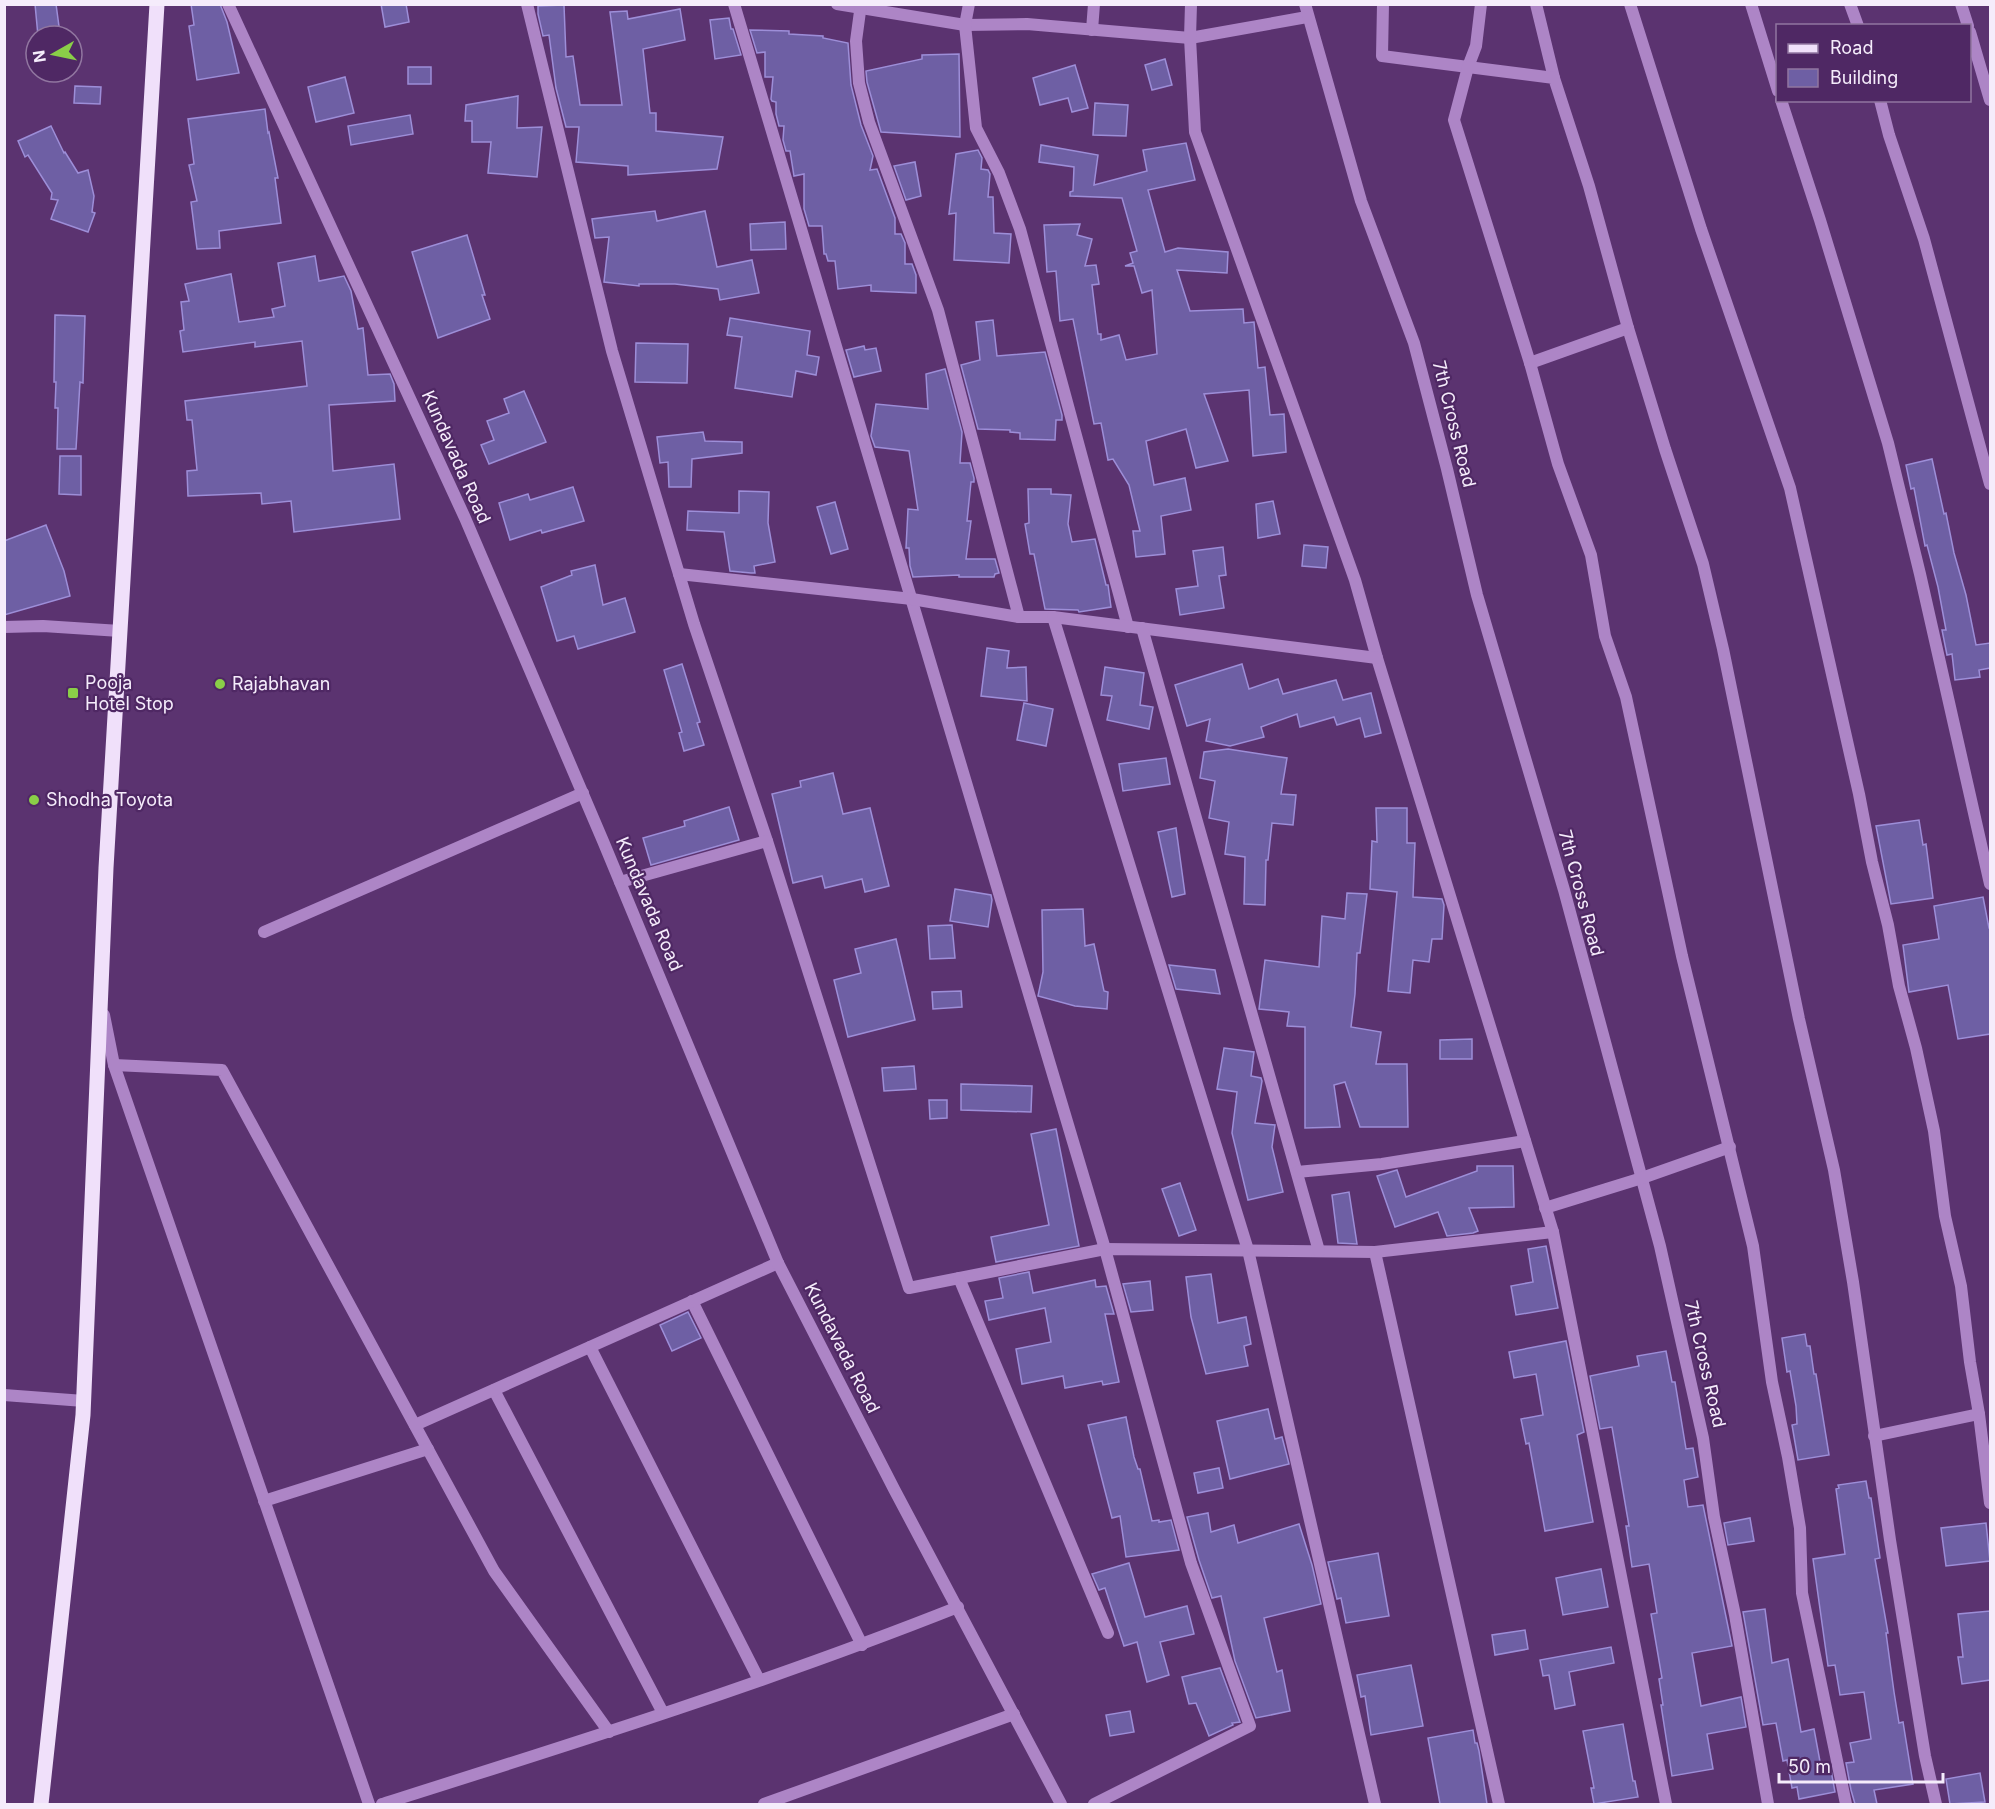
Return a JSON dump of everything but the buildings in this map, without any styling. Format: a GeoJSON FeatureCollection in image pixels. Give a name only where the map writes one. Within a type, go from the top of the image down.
{"type":"FeatureCollection","features":[{"type":"Feature","properties":{"kind":"main road"},"geometry":{"type":"LineString","coordinates":[[41,1804],[84,1401],[120,631],[157,4]]}},
{"type":"Feature","properties":{"kind":"street","name":"Kundavada Road"},"geometry":{"type":"LineString","coordinates":[[228,4],[465,518],[583,793],[778,1263],[894,1489],[1061,1804]]}},
{"type":"Feature","properties":{"kind":"street"},"geometry":{"type":"LineString","coordinates":[[527,4],[612,351],[679,574],[767,841],[909,1288],[1105,1249],[1375,1252],[1553,1232]]}},
{"type":"Feature","properties":{"kind":"street"},"geometry":{"type":"LineString","coordinates":[[734,4],[1105,1249],[1191,1563],[1250,1726],[1094,1804]]}},
{"type":"Feature","properties":{"kind":"street"},"geometry":{"type":"LineString","coordinates":[[837,4],[965,25],[1027,24],[1190,38],[1306,11]]}},
{"type":"Feature","properties":{"kind":"street"},"geometry":{"type":"LineString","coordinates":[[969,4],[965,25],[975,128],[999,172],[1020,229],[1128,627]]}},
{"type":"Feature","properties":{"kind":"street"},"geometry":{"type":"LineString","coordinates":[[1092,30],[1094,4]]}},
{"type":"Feature","properties":{"kind":"street"},"geometry":{"type":"LineString","coordinates":[[1191,4],[1190,38],[1195,132],[1355,580],[1553,1232],[1666,1804]]}},
{"type":"Feature","properties":{"kind":"street"},"geometry":{"type":"LineString","coordinates":[[1383,4],[1382,56],[1554,78]]}},
{"type":"Feature","properties":{"kind":"street"},"geometry":{"type":"LineString","coordinates":[[1481,4],[1476,46],[1454,120],[1530,363],[1558,464],[1591,555],[1605,636],[1626,697],[1680,945],[1753,1246],[1772,1382],[1798,1517],[1802,1593],[1846,1804]]}},
{"type":"Feature","properties":{"kind":"street"},"geometry":{"type":"LineString","coordinates":[[1536,4],[1554,78],[1589,186],[1628,328],[1703,564],[1723,649],[1799,1019],[1834,1170],[1853,1282],[1874,1436],[1922,1733],[1936,1804]]}},
{"type":"Feature","properties":{"kind":"street"},"geometry":{"type":"LineString","coordinates":[[1630,4],[1701,229],[1790,488],[1859,794],[1872,862],[1888,925],[1899,986],[1916,1048],[1934,1131],[1945,1216],[1961,1286],[1990,1503]]}},
{"type":"Feature","properties":{"kind":"street"},"geometry":{"type":"LineString","coordinates":[[1751,4],[1776,85]]}},
{"type":"Feature","properties":{"kind":"street"},"geometry":{"type":"LineString","coordinates":[[1850,4],[1856,24]]}},
{"type":"Feature","properties":{"kind":"street"},"geometry":{"type":"LineString","coordinates":[[1961,4],[1967,24]]}},
{"type":"Feature","properties":{"kind":"street"},"geometry":{"type":"LineString","coordinates":[[861,7],[856,41],[859,83],[869,122],[938,310],[1019,617]]}},
{"type":"Feature","properties":{"kind":"street","name":"7th Cross Road"},"geometry":{"type":"LineString","coordinates":[[1306,11],[1361,201],[1414,343],[1477,595],[1564,890],[1660,1246],[1703,1438],[1714,1517],[1735,1615],[1768,1804]]}},
{"type":"Feature","properties":{"kind":"street"},"geometry":{"type":"LineString","coordinates":[[1971,35],[1990,100]]}},
{"type":"Feature","properties":{"kind":"street"},"geometry":{"type":"LineString","coordinates":[[1782,102],[1888,443],[1990,884]]}},
{"type":"Feature","properties":{"kind":"street"},"geometry":{"type":"LineString","coordinates":[[1881,102],[1889,135],[1924,238],[1990,484]]}},
{"type":"Feature","properties":{"kind":"street"},"geometry":{"type":"LineString","coordinates":[[1530,363],[1628,328]]}},
{"type":"Feature","properties":{"kind":"street"},"geometry":{"type":"LineString","coordinates":[[679,574],[912,599],[1019,617],[1053,617],[1377,658]]}},
{"type":"Feature","properties":{"kind":"street"},"geometry":{"type":"LineString","coordinates":[[1053,617],[1248,1250],[1375,1804]]}},
{"type":"Feature","properties":{"kind":"street"},"geometry":{"type":"LineString","coordinates":[[4,627],[44,626],[120,631]]}},
{"type":"Feature","properties":{"kind":"street"},"geometry":{"type":"LineString","coordinates":[[1142,628],[1319,1251]]}},
{"type":"Feature","properties":{"kind":"street"},"geometry":{"type":"LineString","coordinates":[[264,932],[583,793]]}},
{"type":"Feature","properties":{"kind":"street"},"geometry":{"type":"LineString","coordinates":[[620,882],[767,841]]}},
{"type":"Feature","properties":{"kind":"street"},"geometry":{"type":"LineString","coordinates":[[101,1001],[114,1065],[369,1804]]}},
{"type":"Feature","properties":{"kind":"street"},"geometry":{"type":"LineString","coordinates":[[114,1065],[222,1070],[494,1571],[609,1732]]}},
{"type":"Feature","properties":{"kind":"street"},"geometry":{"type":"LineString","coordinates":[[1297,1172],[1382,1164],[1525,1141]]}},
{"type":"Feature","properties":{"kind":"street"},"geometry":{"type":"LineString","coordinates":[[1545,1208],[1642,1178],[1730,1147]]}},
{"type":"Feature","properties":{"kind":"street"},"geometry":{"type":"LineString","coordinates":[[1375,1252],[1499,1804]]}},
{"type":"Feature","properties":{"kind":"street"},"geometry":{"type":"LineString","coordinates":[[415,1425],[778,1263]]}},
{"type":"Feature","properties":{"kind":"street"},"geometry":{"type":"LineString","coordinates":[[958,1278],[1108,1633]]}},
{"type":"Feature","properties":{"kind":"street"},"geometry":{"type":"LineString","coordinates":[[692,1301],[862,1645]]}},
{"type":"Feature","properties":{"kind":"street"},"geometry":{"type":"LineString","coordinates":[[590,1347],[759,1680]]}},
{"type":"Feature","properties":{"kind":"street"},"geometry":{"type":"LineString","coordinates":[[494,1390],[663,1713]]}},
{"type":"Feature","properties":{"kind":"street"},"geometry":{"type":"LineString","coordinates":[[4,1395],[84,1401]]}},
{"type":"Feature","properties":{"kind":"street"},"geometry":{"type":"LineString","coordinates":[[1874,1436],[1979,1414]]}},
{"type":"Feature","properties":{"kind":"street"},"geometry":{"type":"LineString","coordinates":[[264,1501],[428,1449]]}},
{"type":"Feature","properties":{"kind":"street"},"geometry":{"type":"LineString","coordinates":[[382,1804],[609,1732],[862,1645],[958,1607]]}},
{"type":"Feature","properties":{"kind":"street"},"geometry":{"type":"LineString","coordinates":[[764,1804],[1014,1714]]}},
{"type":"Feature","properties":{"kind":"place","name":"Rajabhavan"},"geometry":{"type":"Point","coordinates":[220,684]}},
{"type":"Feature","properties":{"kind":"place","name":"Pooja Hotel Stop"},"geometry":{"type":"Point","coordinates":[73,693]}},
{"type":"Feature","properties":{"kind":"place","name":"Shodha Toyota"},"geometry":{"type":"Point","coordinates":[34,800]}}]}
